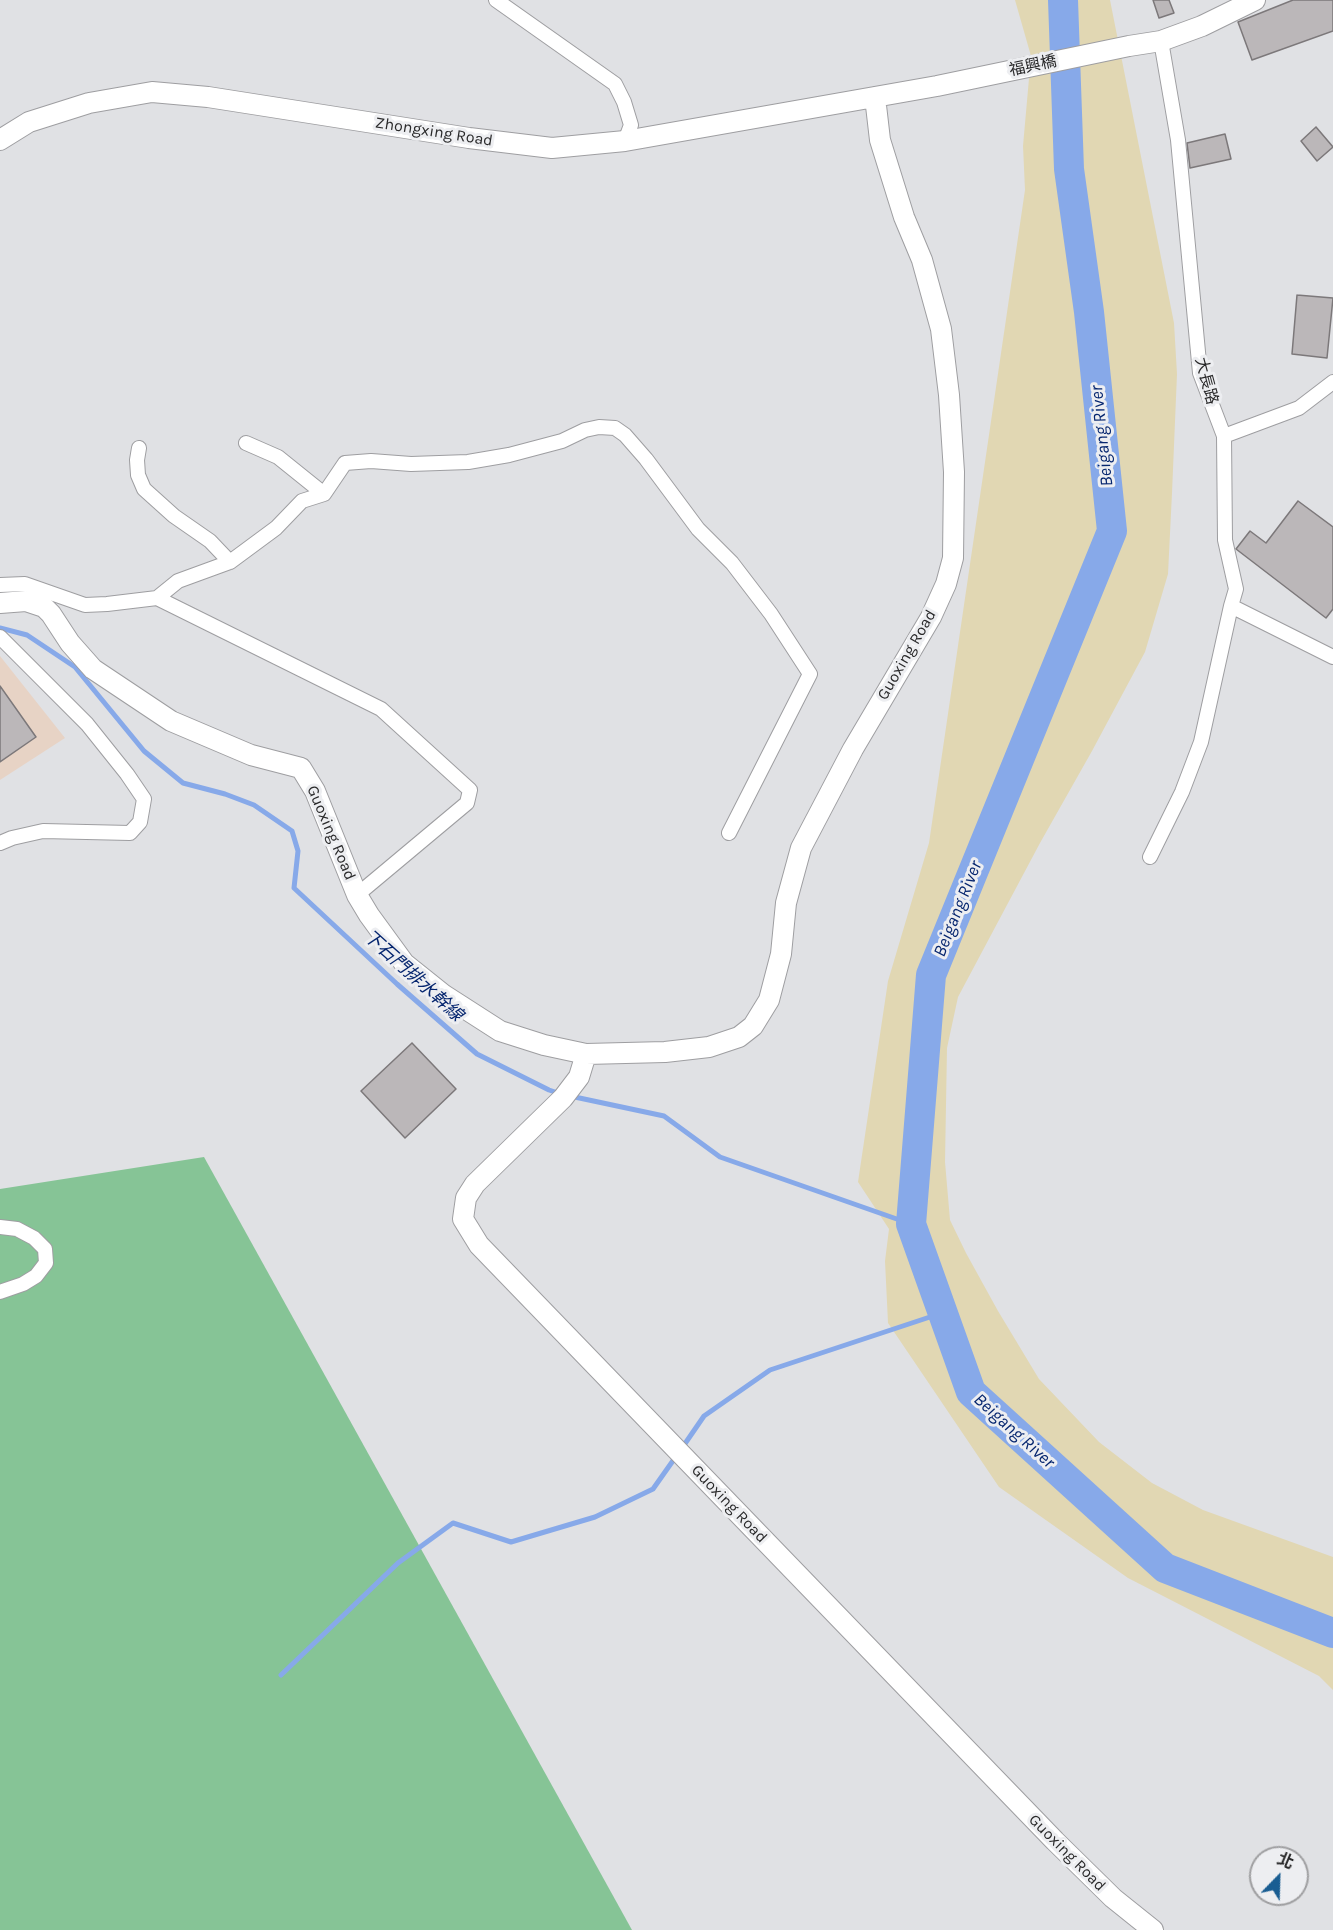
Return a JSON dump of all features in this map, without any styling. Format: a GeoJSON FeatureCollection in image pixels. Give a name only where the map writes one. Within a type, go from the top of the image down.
{"type":"FeatureCollection","features":[{"type":"Feature","properties":{"kind":"street"},"geometry":{"type":"LineString","coordinates":[[496,0],[615,84],[624,102],[631,125],[624,141]]}},
{"type":"Feature","properties":{"kind":"street"},"geometry":{"type":"LineString","coordinates":[[1161,41],[1202,26],[1255,0]]}},
{"type":"Feature","properties":{"kind":"street","name":"福興橋"},"geometry":{"type":"LineString","coordinates":[[875,97],[1161,41]]}},
{"type":"Feature","properties":{"kind":"street","name":"大長路"},"geometry":{"type":"LineString","coordinates":[[1150,856],[1182,792],[1201,742],[1236,589],[1225,540],[1224,436],[1200,373],[1178,140],[1161,41]]}},
{"type":"Feature","properties":{"kind":"street","name":"Zhongxing Road"},"geometry":{"type":"LineString","coordinates":[[0,141],[29,122],[90,104],[152,92],[208,97],[469,138],[552,148],[624,141],[875,97]]}},
{"type":"Feature","properties":{"kind":"street","name":"Guoxing Road"},"geometry":{"type":"LineString","coordinates":[[0,603],[26,601],[44,607],[70,643],[93,669],[171,721],[251,755],[301,768],[315,791],[357,895],[404,963],[444,995],[500,1031],[543,1045],[586,1054],[665,1052],[709,1047],[740,1037],[753,1026],[769,1000],[781,954],[786,903],[801,848],[853,749],[914,647],[946,584],[953,558],[954,472],[949,395],[941,329],[922,260],[904,217],[880,140],[875,97]]}},
{"type":"Feature","properties":{"kind":"street"},"geometry":{"type":"LineString","coordinates":[[1224,436],[1299,408],[1333,382]]}},
{"type":"Feature","properties":{"kind":"street"},"geometry":{"type":"LineString","coordinates":[[157,598],[178,580],[230,562],[276,528],[302,501],[324,494],[345,463],[371,461],[411,465],[468,462],[541,447],[562,441],[585,430],[599,427],[615,428],[625,435],[646,459],[698,529],[732,563],[771,614],[810,674],[729,833]]}},
{"type":"Feature","properties":{"kind":"street"},"geometry":{"type":"LineString","coordinates":[[246,443],[278,457],[324,494]]}},
{"type":"Feature","properties":{"kind":"street"},"geometry":{"type":"LineString","coordinates":[[139,448],[136,460],[138,475],[144,489],[174,516],[210,541],[230,562]]}},
{"type":"Feature","properties":{"kind":"street"},"geometry":{"type":"LineString","coordinates":[[0,585],[25,584],[85,605],[157,598],[381,709],[470,790],[467,803],[357,895]]}},
{"type":"Feature","properties":{"kind":"street"},"geometry":{"type":"LineString","coordinates":[[1232,606],[1333,657]]}},
{"type":"Feature","properties":{"kind":"street"},"geometry":{"type":"LineString","coordinates":[[0,637],[87,724],[144,799],[140,822],[130,833],[43,831],[0,843]]}},
{"type":"Feature","properties":{"kind":"street","name":"Guoxing Road"},"geometry":{"type":"LineString","coordinates":[[586,1054],[579,1077],[563,1098],[475,1184],[466,1198],[464,1220],[479,1245],[1055,1841],[1113,1898],[1153,1930]]}},
{"type":"Feature","properties":{"kind":"street"},"geometry":{"type":"LineString","coordinates":[[0,1227],[17,1229],[33,1238],[45,1249],[46,1263],[36,1276],[23,1284],[0,1292]]}},
{"type":"Feature","properties":{"kind":"shaded area"},"geometry":{"type":"Polygon","coordinates":[[[0,656],[65,738],[0,780],[0,656]]]}},
{"type":"Feature","properties":{"kind":"green space"},"geometry":{"type":"Polygon","coordinates":[[[204,1157],[632,1930],[0,1930],[0,1189],[204,1157]]]}},
{"type":"Feature","properties":{"kind":"sand"},"geometry":{"type":"Polygon","coordinates":[[[1015,0],[1110,0],[1174,323],[1177,374],[1168,574],[1145,652],[958,997],[947,1048],[945,1162],[950,1220],[998,1311],[1039,1379],[1099,1442],[1152,1483],[1203,1510],[1333,1557],[1333,1690],[1319,1676],[1128,1578],[999,1487],[888,1323],[885,1261],[889,1229],[858,1182],[888,981],[929,843],[1025,190],[1023,146],[1031,56],[1015,0]]]}},
{"type":"Feature","properties":{"kind":"building"},"geometry":{"type":"Polygon","coordinates":[[[1153,0],[1169,0],[1174,13],[1159,18],[1153,0]]]}},
{"type":"Feature","properties":{"kind":"building"},"geometry":{"type":"Polygon","coordinates":[[[1293,0],[1333,0],[1333,31],[1252,60],[1238,22],[1293,0]]]}},
{"type":"Feature","properties":{"kind":"building"},"geometry":{"type":"Polygon","coordinates":[[[1316,127],[1333,147],[1317,161],[1301,141],[1316,127]]]}},
{"type":"Feature","properties":{"kind":"building"},"geometry":{"type":"Polygon","coordinates":[[[1225,134],[1231,159],[1190,168],[1187,143],[1225,134]]]}},
{"type":"Feature","properties":{"kind":"building"},"geometry":{"type":"Polygon","coordinates":[[[1297,295],[1333,298],[1327,358],[1292,354],[1297,295]]]}},
{"type":"Feature","properties":{"kind":"building"},"geometry":{"type":"Polygon","coordinates":[[[1298,501],[1333,527],[1333,609],[1326,618],[1236,549],[1250,531],[1266,543],[1298,501]]]}},
{"type":"Feature","properties":{"kind":"building"},"geometry":{"type":"Polygon","coordinates":[[[0,686],[36,737],[0,762],[0,686]]]}},
{"type":"Feature","properties":{"kind":"building"},"geometry":{"type":"Polygon","coordinates":[[[412,1043],[456,1089],[405,1138],[361,1091],[412,1043]]]}},
{"type":"Feature","properties":{"kind":"waterway","name":"Beigang River"},"geometry":{"type":"LineString","coordinates":[[1063,0],[1069,169],[1089,312],[1112,531],[931,975],[911,1224],[971,1392],[1165,1568],[1333,1633]]}},
{"type":"Feature","properties":{"kind":"waterway","name":"下石門排水幹線"},"geometry":{"type":"LineString","coordinates":[[0,628],[27,635],[75,667],[144,751],[183,783],[225,794],[254,805],[292,831],[298,851],[294,888],[397,984],[477,1054],[561,1094]]}},
{"type":"Feature","properties":{"kind":"waterway","name":"下石門排水幹線"},"geometry":{"type":"LineString","coordinates":[[570,1096],[664,1116],[720,1157],[911,1224]]}},
{"type":"Feature","properties":{"kind":"waterway"},"geometry":{"type":"LineString","coordinates":[[682,1448],[704,1416],[770,1370],[942,1313]]}},
{"type":"Feature","properties":{"kind":"waterway"},"geometry":{"type":"LineString","coordinates":[[281,1675],[398,1563],[453,1523],[511,1542],[595,1517],[653,1489],[677,1455]]}}]}
